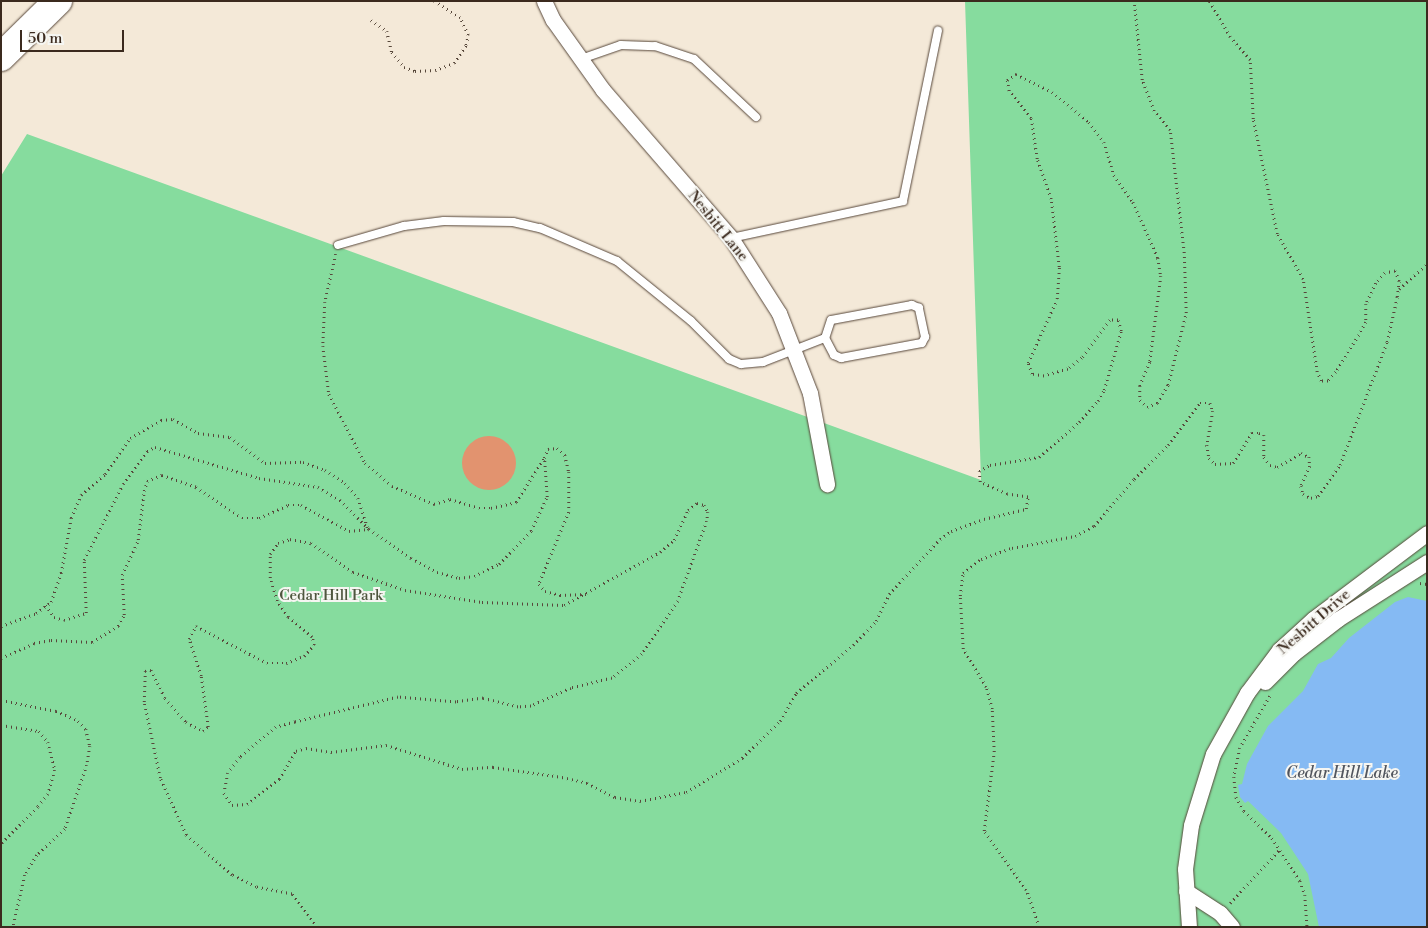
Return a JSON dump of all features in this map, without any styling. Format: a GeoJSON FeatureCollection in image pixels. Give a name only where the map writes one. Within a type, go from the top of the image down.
{"type":"FeatureCollection","features":[{"type":"Feature","properties":{"kind":"highway"},"geometry":{"type":"LineString","coordinates":[[1,56],[58,1]]}},
{"type":"Feature","properties":{"kind":"street","name":"Nesbitt Lane"},"geometry":{"type":"LineString","coordinates":[[544,1],[553,20],[603,90],[731,238],[779,313],[810,393],[827,484]]}},
{"type":"Feature","properties":{"kind":"street","name":"Nesbitt Drive"},"geometry":{"type":"LineString","coordinates":[[1189,927],[1185,869],[1193,817],[1204,778],[1225,732],[1247,693],[1279,650],[1330,605],[1427,534]]}},
{"type":"Feature","properties":{"kind":"street"},"geometry":{"type":"LineString","coordinates":[[1414,545],[1427,562]]}},
{"type":"Feature","properties":{"kind":"street","name":"Nesbitt Drive"},"geometry":{"type":"LineString","coordinates":[[1225,732],[1268,679],[1294,653],[1385,586],[1427,562]]}},
{"type":"Feature","properties":{"kind":"street"},"geometry":{"type":"LineString","coordinates":[[1186,891],[1220,913],[1232,927]]}},
{"type":"Feature","properties":{"kind":"lane"},"geometry":{"type":"LineString","coordinates":[[731,238],[903,201],[938,31]]}},
{"type":"Feature","properties":{"kind":"lane"},"geometry":{"type":"LineString","coordinates":[[581,59],[622,45],[654,46],[694,59],[756,117]]}},
{"type":"Feature","properties":{"kind":"lane"},"geometry":{"type":"LineString","coordinates":[[338,245],[396,228],[444,221],[488,220],[531,226],[617,261],[691,321],[729,359],[752,365],[825,338],[832,320],[912,305],[919,308],[925,337],[922,343],[841,358],[834,355],[825,338]]}},
{"type":"Feature","properties":{"kind":"path"},"geometry":{"type":"LineString","coordinates":[[371,20],[387,31],[392,52],[404,66],[415,71],[435,70],[454,62],[466,45],[468,35],[460,18],[434,1]]}},
{"type":"Feature","properties":{"kind":"path"},"geometry":{"type":"LineString","coordinates":[[317,927],[292,894],[256,887],[232,875],[186,835],[176,817],[158,769],[144,702],[145,671],[152,670],[165,698],[186,722],[203,731],[208,727],[201,676],[189,638],[196,626],[267,663],[286,663],[304,656],[314,644],[312,636],[288,617],[277,601],[270,578],[270,554],[278,543],[290,539],[311,543],[353,572],[405,590],[482,602],[541,606],[564,605],[588,594],[660,552],[674,540],[688,510],[697,503],[704,505],[708,512],[704,534],[678,601],[642,654],[612,678],[571,688],[531,706],[518,707],[483,698],[444,702],[398,697],[276,727],[240,758],[228,774],[224,793],[232,805],[246,804],[280,779],[296,751],[306,748],[331,752],[386,745],[462,769],[494,767],[562,777],[588,784],[615,797],[640,802],[686,792],[742,758],[767,737],[780,721],[796,693],[854,645],[876,621],[889,594],[940,539],[951,531],[984,519],[1026,509],[1028,497],[1006,494],[980,482],[979,471],[990,465],[1039,457],[1079,422],[1098,401],[1104,390],[1120,331],[1118,320],[1110,320],[1082,358],[1068,369],[1044,376],[1032,374],[1028,363],[1057,299],[1060,267],[1051,199],[1037,159],[1031,118],[1009,91],[1007,80],[1016,74],[1052,92],[1089,122],[1104,142],[1114,175],[1133,202],[1158,258],[1161,276],[1152,348],[1140,386],[1140,400],[1147,407],[1157,403],[1168,385],[1177,354],[1187,286],[1170,130],[1154,111],[1142,80],[1134,1]]}},
{"type":"Feature","properties":{"kind":"path"},"geometry":{"type":"LineString","coordinates":[[1039,927],[1026,890],[984,831],[994,752],[992,709],[986,687],[963,649],[960,596],[964,573],[981,559],[1004,550],[1075,536],[1094,526],[1134,479],[1168,445],[1200,403],[1210,403],[1213,411],[1207,445],[1209,458],[1215,464],[1233,463],[1252,433],[1259,433],[1264,435],[1264,457],[1270,465],[1277,467],[1301,454],[1309,458],[1310,466],[1301,486],[1303,494],[1311,498],[1318,496],[1340,465],[1386,342],[1398,290],[1399,281],[1395,271],[1385,273],[1376,283],[1366,304],[1366,322],[1359,335],[1336,372],[1328,381],[1322,381],[1317,372],[1303,279],[1277,234],[1253,119],[1250,60],[1230,37],[1209,1]]}},
{"type":"Feature","properties":{"kind":"path"},"geometry":{"type":"LineString","coordinates":[[338,245],[326,302],[323,337],[328,394],[365,463],[392,486],[434,504],[450,499],[479,508],[491,508],[516,502],[548,449],[557,448],[565,455],[571,489],[566,521],[539,584],[545,591],[560,595],[588,594]]}},
{"type":"Feature","properties":{"kind":"path"},"geometry":{"type":"LineString","coordinates":[[1398,290],[1427,264]]}},
{"type":"Feature","properties":{"kind":"path"},"geometry":{"type":"LineString","coordinates":[[1,626],[36,613],[51,602],[61,573],[72,518],[81,495],[105,474],[130,438],[161,420],[173,419],[198,433],[230,437],[265,464],[302,462],[325,470],[345,483],[358,498],[369,529]]}},
{"type":"Feature","properties":{"kind":"path"},"geometry":{"type":"LineString","coordinates":[[46,605],[54,617],[64,620],[86,613],[84,560],[123,484],[148,451],[155,447],[259,478],[318,487],[340,500],[369,529],[437,572],[459,578],[474,576],[499,564],[531,531],[547,497],[544,458]]}},
{"type":"Feature","properties":{"kind":"path"},"geometry":{"type":"LineString","coordinates":[[1,658],[43,641],[92,642],[118,626],[124,615],[122,575],[138,540],[144,491],[147,481],[162,475],[196,487],[242,518],[259,518],[288,505],[301,505],[349,531],[369,529]]}},
{"type":"Feature","properties":{"kind":"path"},"geometry":{"type":"LineString","coordinates":[[1415,584],[1427,584]]}},
{"type":"Feature","properties":{"kind":"path"},"geometry":{"type":"LineString","coordinates":[[1272,694],[1240,748],[1234,788],[1244,811],[1280,849],[1303,887],[1307,927]]}},
{"type":"Feature","properties":{"kind":"path"},"geometry":{"type":"LineString","coordinates":[[1,700],[56,712],[78,721],[86,729],[90,746],[65,829],[37,855],[25,875],[13,927]]}},
{"type":"Feature","properties":{"kind":"path"},"geometry":{"type":"LineString","coordinates":[[1,724],[39,731],[48,742],[55,770],[48,794],[38,807],[1,844]]}},
{"type":"Feature","properties":{"kind":"path"},"geometry":{"type":"LineString","coordinates":[[1220,913],[1280,849]]}},
{"type":"Feature","properties":{"kind":"path"},"geometry":{"type":"LineString","coordinates":[[1092,927],[1111,927]]}},
{"type":"Feature","properties":{"kind":"green space","name":"Cedar Hill Park"},"geometry":{"type":"Polygon","coordinates":[[[965,1],[1427,1],[1427,927],[1,927],[1,176],[27,134],[981,480],[965,1]]]}},
{"type":"Feature","properties":{"kind":"water","name":"Cedar Hill Lake"},"geometry":{"type":"Polygon","coordinates":[[[1408,597],[1427,601],[1427,927],[1319,927],[1308,874],[1281,833],[1248,801],[1245,803],[1240,797],[1238,785],[1242,784],[1247,764],[1268,726],[1303,691],[1318,664],[1331,658],[1349,638],[1395,602],[1408,597]]]}},
{"type":"Feature","properties":{"kind":"building"},"geometry":{"type":"Polygon","coordinates":[[[484,436],[494,436],[504,440],[512,448],[516,463],[512,478],[504,486],[494,490],[484,490],[474,486],[466,478],[462,468],[462,458],[466,448],[474,440],[484,436]]]}}]}
